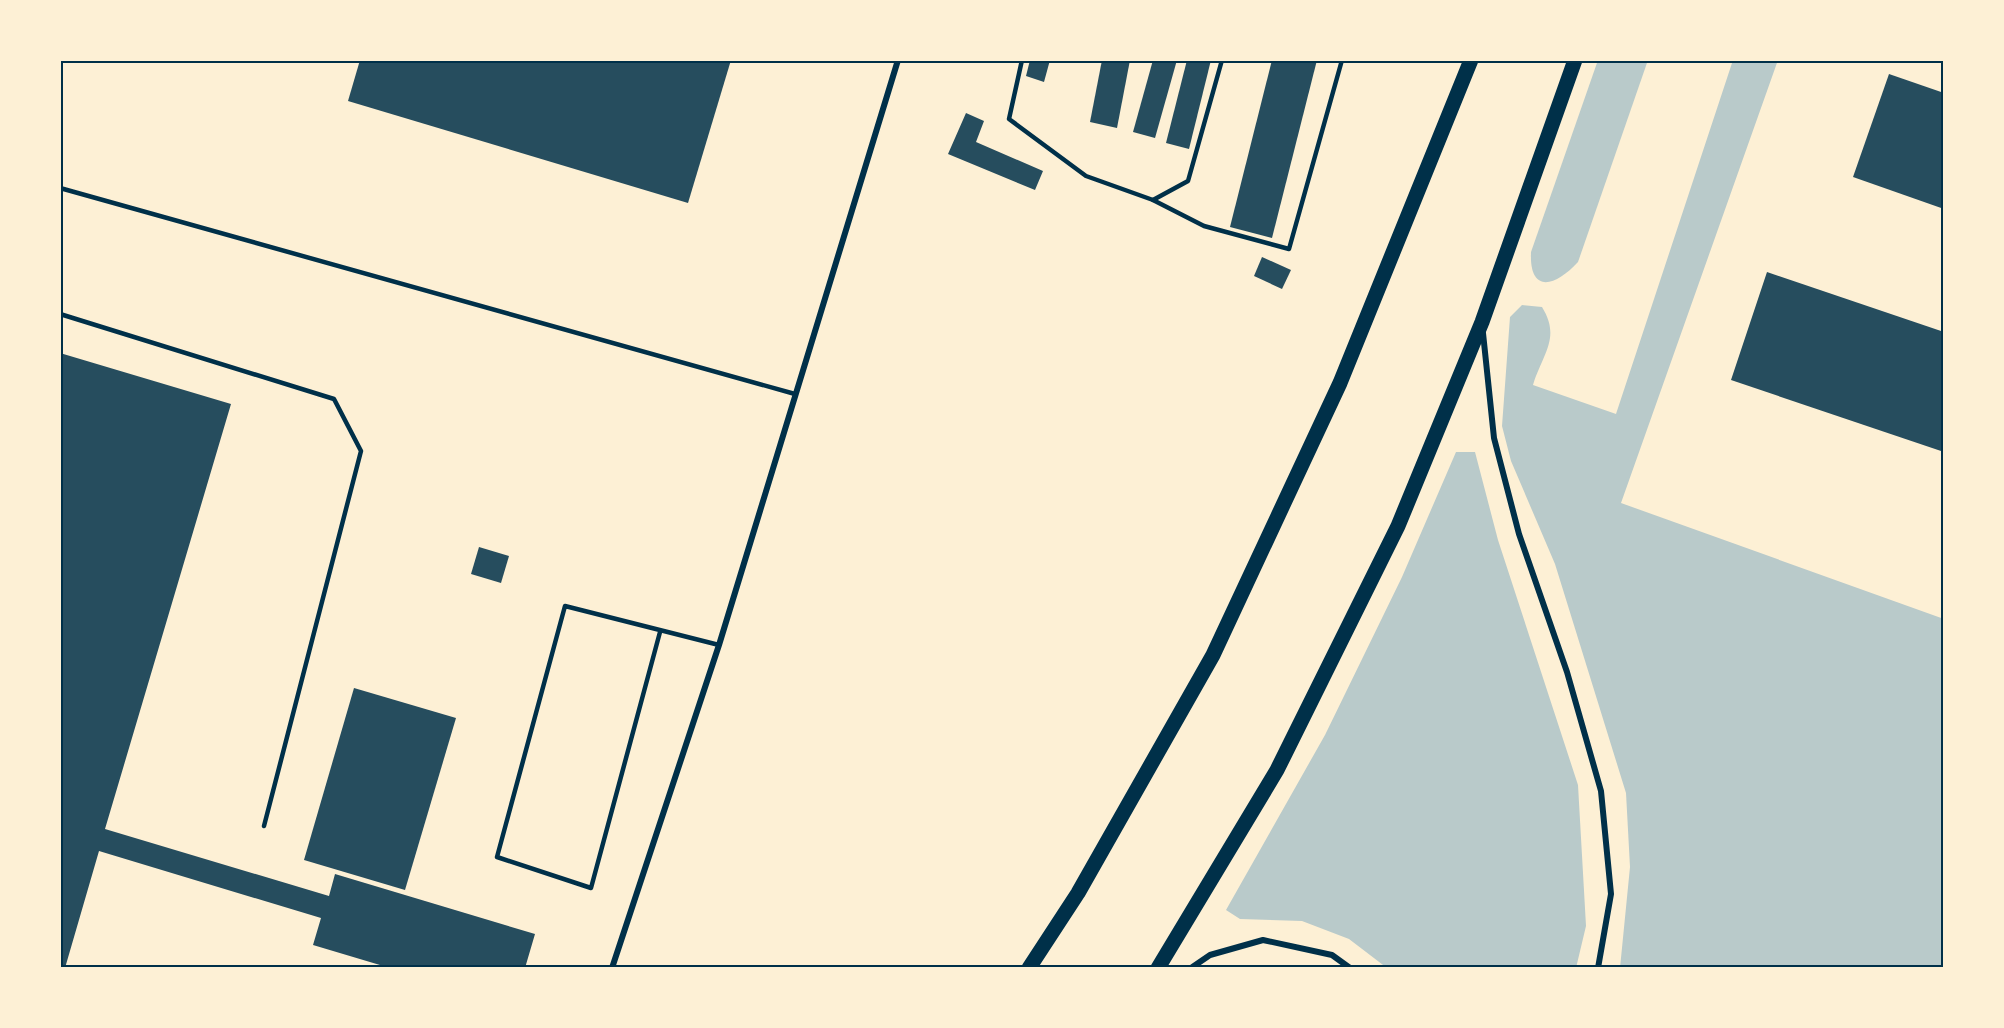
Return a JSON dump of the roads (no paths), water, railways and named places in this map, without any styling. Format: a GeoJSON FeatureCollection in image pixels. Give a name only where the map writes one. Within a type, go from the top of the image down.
{"type":"FeatureCollection","features":[{"type":"Feature","properties":{"kind":"main road"},"geometry":{"type":"LineString","coordinates":[[1029,968],[1078,892],[1213,655],[1340,383],[1471,60]]}},
{"type":"Feature","properties":{"kind":"main road"},"geometry":{"type":"LineString","coordinates":[[1158,968],[1277,770],[1398,526],[1482,322],[1575,60]]}},
{"type":"Feature","properties":{"kind":"street"},"geometry":{"type":"LineString","coordinates":[[612,968],[719,645],[898,60]]}},
{"type":"Feature","properties":{"kind":"street"},"geometry":{"type":"LineString","coordinates":[[1482,322],[1494,438],[1520,534],[1567,672],[1601,791],[1611,894],[1598,968]]}},
{"type":"Feature","properties":{"kind":"street"},"geometry":{"type":"LineString","coordinates":[[1191,968],[1210,955],[1263,940],[1332,955],[1350,968]]}},
{"type":"Feature","properties":{"kind":"lane"},"geometry":{"type":"LineString","coordinates":[[1022,60],[1009,119],[1086,176],[1153,200],[1204,225],[1289,249],[1342,60]]}},
{"type":"Feature","properties":{"kind":"lane"},"geometry":{"type":"LineString","coordinates":[[1153,200],[1188,181],[1222,60]]}},
{"type":"Feature","properties":{"kind":"lane"},"geometry":{"type":"LineString","coordinates":[[60,188],[795,394]]}},
{"type":"Feature","properties":{"kind":"lane"},"geometry":{"type":"LineString","coordinates":[[60,314],[334,399],[362,451],[264,826]]}},
{"type":"Feature","properties":{"kind":"lane"},"geometry":{"type":"LineString","coordinates":[[660,632],[591,888],[497,857],[565,606],[660,632],[719,645]]}}]}
